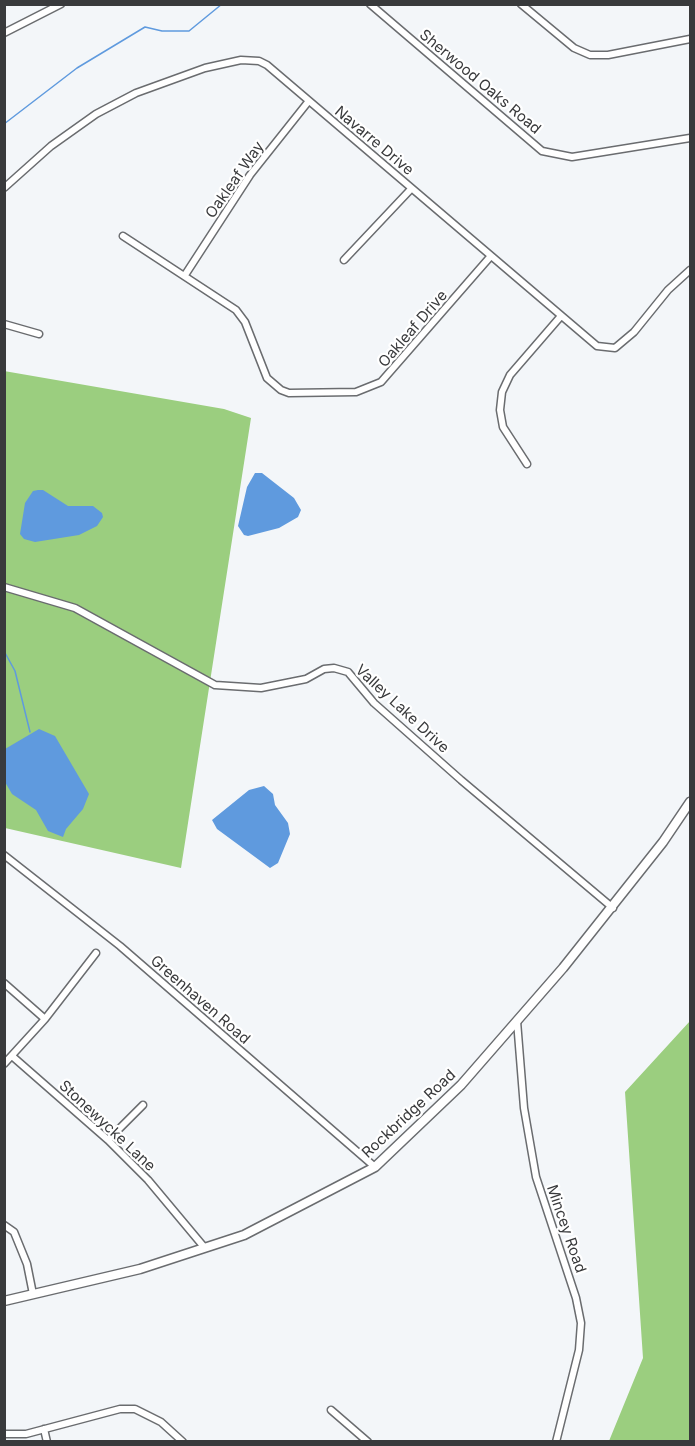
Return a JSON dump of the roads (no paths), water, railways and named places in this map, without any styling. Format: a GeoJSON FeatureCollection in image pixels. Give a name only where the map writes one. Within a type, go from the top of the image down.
{"type":"FeatureCollection","features":[{"type":"Feature","properties":{"kind":"main road","name":"Rockbridge Road"},"geometry":{"type":"LineString","coordinates":[[4,1301],[140,1269],[244,1235],[375,1167],[461,1085],[613,908],[690,802]]}},
{"type":"Feature","properties":{"kind":"street"},"geometry":{"type":"LineString","coordinates":[[4,33],[61,4]]}},
{"type":"Feature","properties":{"kind":"street","name":"Sherwood Oaks Road"},"geometry":{"type":"LineString","coordinates":[[370,4],[542,151],[572,157],[690,138]]}},
{"type":"Feature","properties":{"kind":"street"},"geometry":{"type":"LineString","coordinates":[[521,4],[574,48],[590,55],[608,55],[690,39]]}},
{"type":"Feature","properties":{"kind":"street","name":"Navarre Drive"},"geometry":{"type":"LineString","coordinates":[[4,188],[51,146],[96,114],[153,86],[205,68],[241,60],[258,61],[267,65],[597,346],[615,348],[634,332],[668,290],[690,270]]}},
{"type":"Feature","properties":{"kind":"street","name":"Oakleaf Way"},"geometry":{"type":"LineString","coordinates":[[185,275],[250,176],[308,102]]}},
{"type":"Feature","properties":{"kind":"street"},"geometry":{"type":"LineString","coordinates":[[344,260],[411,189]]}},
{"type":"Feature","properties":{"kind":"street","name":"Oakleaf Drive"},"geometry":{"type":"LineString","coordinates":[[123,236],[236,310],[245,322],[262,370],[273,385],[289,393],[356,392],[373,387],[389,375],[490,257]]}},
{"type":"Feature","properties":{"kind":"street"},"geometry":{"type":"LineString","coordinates":[[527,464],[503,428],[500,410],[502,392],[510,375],[561,316]]}},
{"type":"Feature","properties":{"kind":"street"},"geometry":{"type":"LineString","coordinates":[[4,324],[39,334]]}},
{"type":"Feature","properties":{"kind":"street","name":"Valley Lake Drive"},"geometry":{"type":"LineString","coordinates":[[4,587],[75,608],[215,685],[261,688],[306,679],[324,669],[334,668],[348,672],[382,711],[613,908]]}},
{"type":"Feature","properties":{"kind":"street","name":"Greenhaven Road"},"geometry":{"type":"LineString","coordinates":[[4,855],[120,946],[375,1167]]}},
{"type":"Feature","properties":{"kind":"street"},"geometry":{"type":"LineString","coordinates":[[4,1064],[45,1019],[96,954]]}},
{"type":"Feature","properties":{"kind":"street"},"geometry":{"type":"LineString","coordinates":[[4,983],[45,1019]]}},
{"type":"Feature","properties":{"kind":"street","name":"Mincey Road"},"geometry":{"type":"LineString","coordinates":[[516,1021],[524,1108],[536,1177],[576,1298],[581,1323],[579,1350],[556,1442]]}},
{"type":"Feature","properties":{"kind":"street","name":"Stonewycke Lane"},"geometry":{"type":"LineString","coordinates":[[12,1056],[108,1140],[148,1180],[204,1247]]}},
{"type":"Feature","properties":{"kind":"street"},"geometry":{"type":"LineString","coordinates":[[108,1140],[143,1105]]}},
{"type":"Feature","properties":{"kind":"street"},"geometry":{"type":"LineString","coordinates":[[4,1225],[14,1232],[27,1264],[33,1294]]}},
{"type":"Feature","properties":{"kind":"street"},"geometry":{"type":"LineString","coordinates":[[4,1434],[27,1434],[120,1409],[135,1409],[160,1422],[183,1442]]}},
{"type":"Feature","properties":{"kind":"street"},"geometry":{"type":"LineString","coordinates":[[331,1410],[368,1442]]}},
{"type":"Feature","properties":{"kind":"street"},"geometry":{"type":"LineString","coordinates":[[44,1429],[48,1442]]}},
{"type":"Feature","properties":{"kind":"water"},"geometry":{"type":"Polygon","coordinates":[[[255,473],[262,473],[294,498],[301,510],[298,517],[279,528],[248,536],[244,535],[238,526],[247,487],[255,473]]]}},
{"type":"Feature","properties":{"kind":"water"},"geometry":{"type":"Polygon","coordinates":[[[43,490],[68,506],[93,506],[102,513],[103,517],[97,526],[79,535],[35,542],[24,539],[20,534],[25,503],[33,491],[43,490]]]}},
{"type":"Feature","properties":{"kind":"water"},"geometry":{"type":"Polygon","coordinates":[[[39,729],[55,736],[89,794],[83,809],[66,829],[63,837],[48,831],[36,810],[12,794],[5,782],[5,749],[39,729]]]}},
{"type":"Feature","properties":{"kind":"water"},"geometry":{"type":"Polygon","coordinates":[[[264,786],[273,794],[275,805],[288,823],[290,834],[278,863],[270,868],[217,829],[212,820],[249,790],[264,786]]]}},
{"type":"Feature","properties":{"kind":"waterway"},"geometry":{"type":"LineString","coordinates":[[4,124],[77,68],[145,27],[162,31],[189,31],[222,4]]}},
{"type":"Feature","properties":{"kind":"waterway"},"geometry":{"type":"LineString","coordinates":[[4,651],[15,671],[30,732]]}}]}
